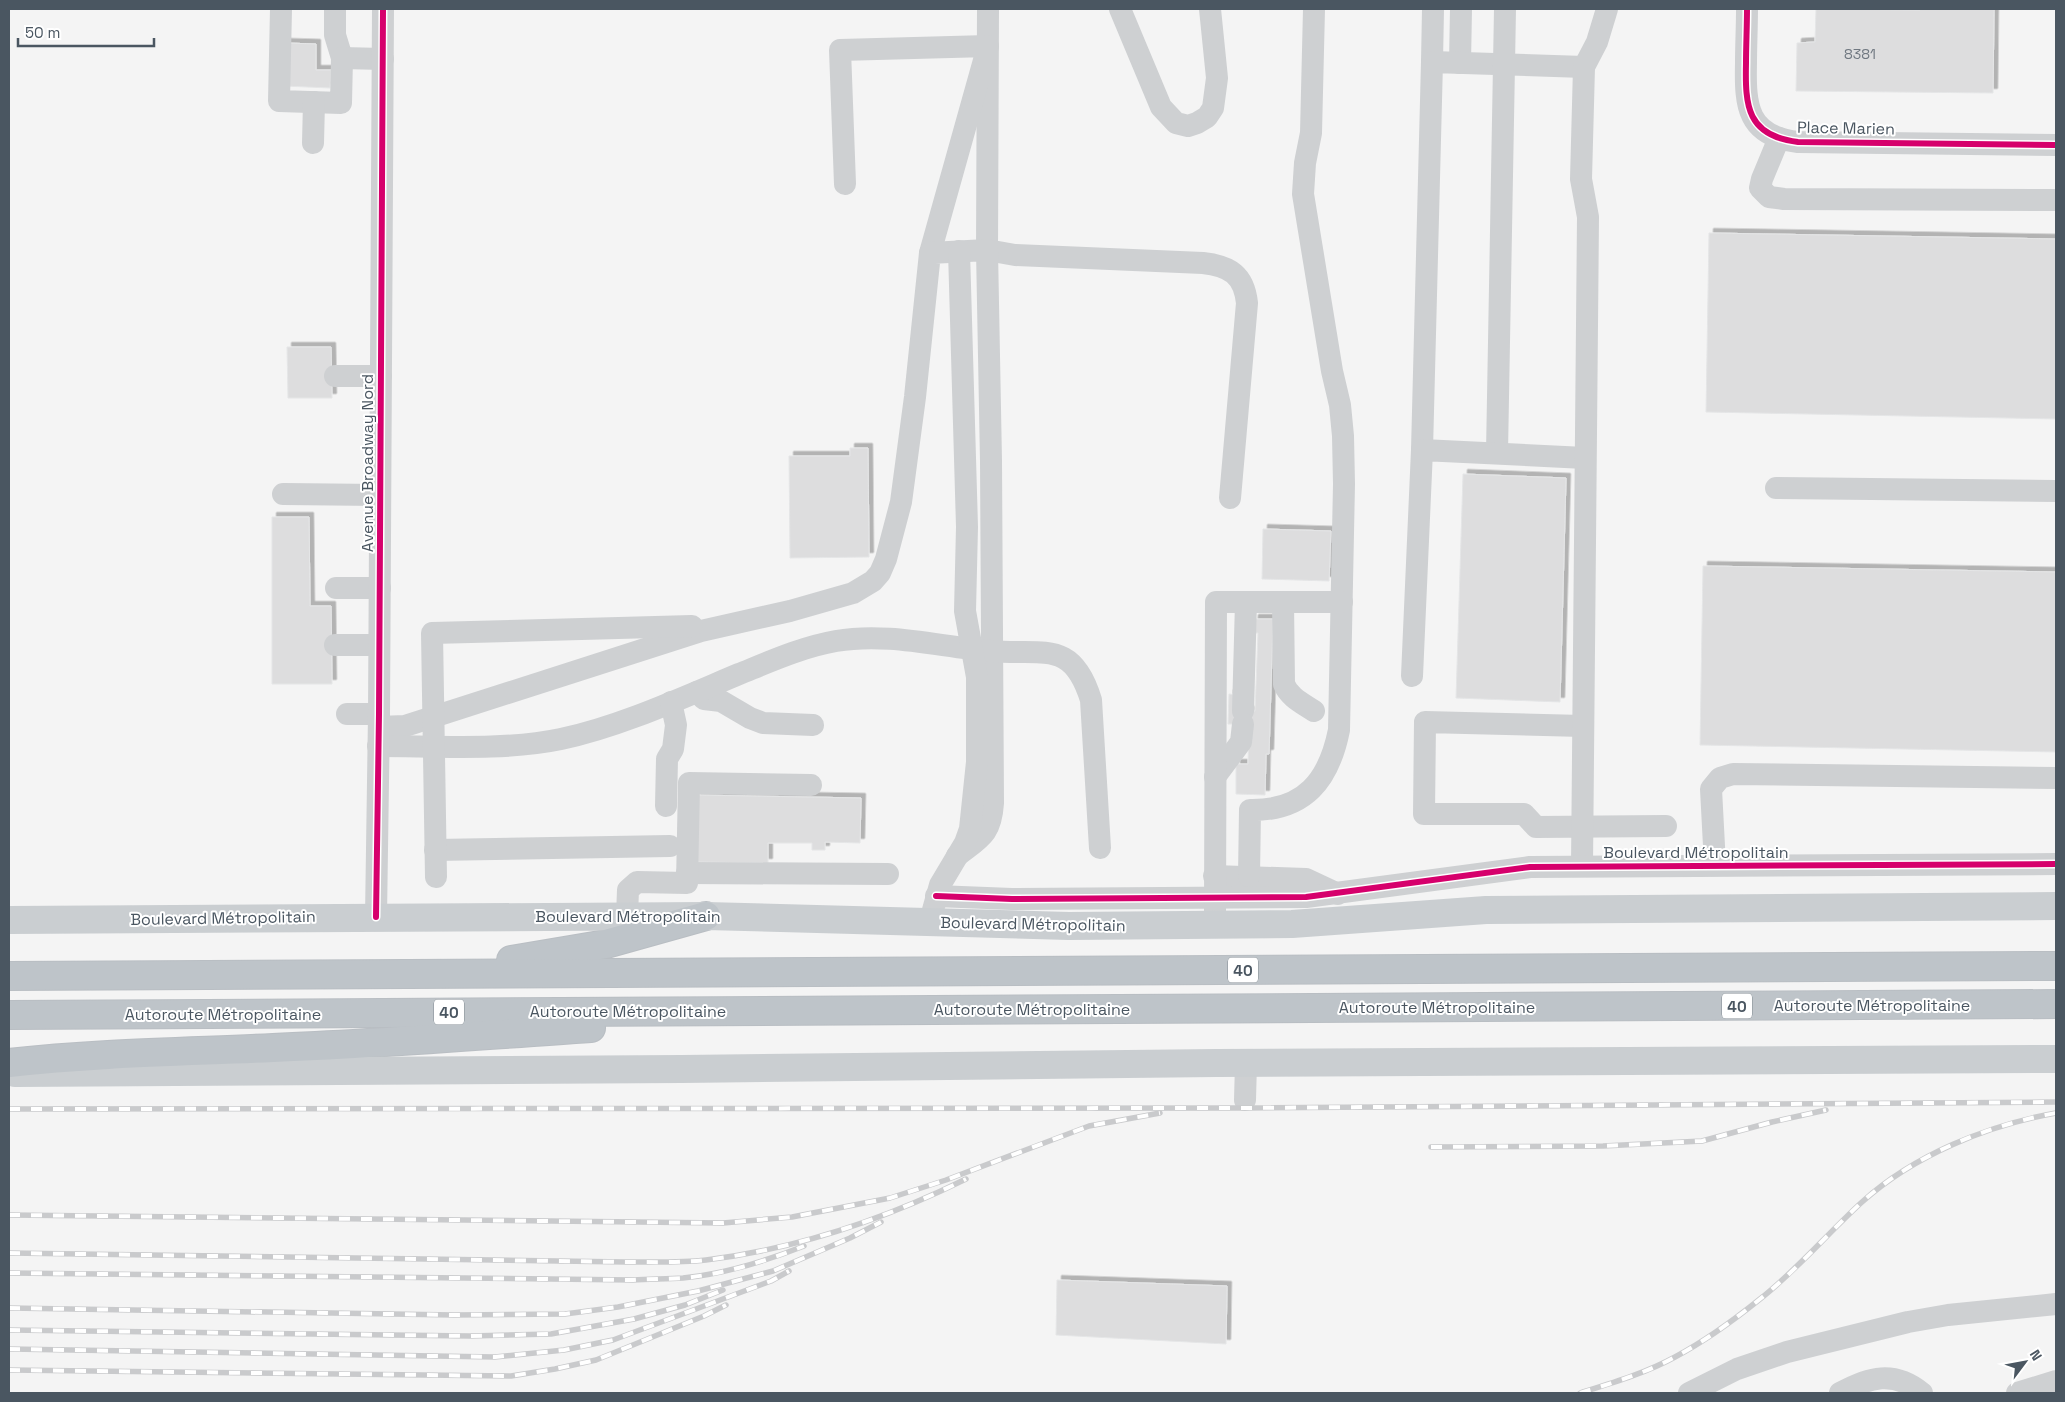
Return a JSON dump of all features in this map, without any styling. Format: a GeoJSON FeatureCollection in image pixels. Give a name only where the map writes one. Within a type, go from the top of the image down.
{"type":"FeatureCollection","features":[{"type":"Feature","properties":{"kind":"highway"},"geometry":{"type":"LineString","coordinates":[[431,974],[606,944],[706,916]]}},
{"type":"Feature","properties":{"kind":"highway","name":"40"},"geometry":{"type":"LineString","coordinates":[[9,976],[2056,966]]}},
{"type":"Feature","properties":{"kind":"highway","name":"Autoroute Métropolitaine"},"geometry":{"type":"LineString","coordinates":[[9,1015],[2056,1004]]}},
{"type":"Feature","properties":{"kind":"highway"},"geometry":{"type":"LineString","coordinates":[[9,1063],[59,1057],[137,1052],[275,1048],[889,1010]]}},
{"type":"Feature","properties":{"kind":"main road","name":"Boulevard Métropolitain"},"geometry":{"type":"LineString","coordinates":[[9,920],[706,916],[1069,926],[1341,922],[1486,910],[2056,906]]}},
{"type":"Feature","properties":{"kind":"main road"},"geometry":{"type":"LineString","coordinates":[[9,1072],[2056,1059]]}},
{"type":"Feature","properties":{"kind":"street"},"geometry":{"type":"LineString","coordinates":[[281,9],[279,101],[341,103],[342,58],[335,35],[335,9]]}},
{"type":"Feature","properties":{"kind":"street","name":"Avenue Broadway Nord"},"geometry":{"type":"LineString","coordinates":[[376,917],[380,646],[383,9]]}},
{"type":"Feature","properties":{"kind":"street"},"geometry":{"type":"LineString","coordinates":[[932,923],[936,896],[956,856],[984,834],[992,819],[983,650],[988,250],[988,9]]}},
{"type":"Feature","properties":{"kind":"street"},"geometry":{"type":"LineString","coordinates":[[1120,9],[1161,107],[1176,123],[1188,126],[1202,120],[1213,108],[1217,78],[1210,9]]}},
{"type":"Feature","properties":{"kind":"street"},"geometry":{"type":"LineString","coordinates":[[1249,876],[1250,810],[1279,808],[1301,798],[1321,777],[1331,760],[1339,730],[1344,484],[1343,436],[1340,405],[1303,194],[1305,163],[1311,133],[1314,9]]}},
{"type":"Feature","properties":{"kind":"street"},"geometry":{"type":"LineString","coordinates":[[1412,676],[1422,450],[1433,9]]}},
{"type":"Feature","properties":{"kind":"street"},"geometry":{"type":"LineString","coordinates":[[1460,63],[1461,9]]}},
{"type":"Feature","properties":{"kind":"street"},"geometry":{"type":"LineString","coordinates":[[1497,454],[1505,9]]}},
{"type":"Feature","properties":{"kind":"street"},"geometry":{"type":"LineString","coordinates":[[1582,866],[1588,217],[1581,179],[1584,67],[1598,42],[1607,9]]}},
{"type":"Feature","properties":{"kind":"street","name":"Place Marien"},"geometry":{"type":"LineString","coordinates":[[1747,9],[1747,102],[1758,124],[1764,131],[1778,138],[1798,142],[2056,145]]}},
{"type":"Feature","properties":{"kind":"street"},"geometry":{"type":"LineString","coordinates":[[844,184],[840,50],[988,46]]}},
{"type":"Feature","properties":{"kind":"street"},"geometry":{"type":"LineString","coordinates":[[379,729],[405,726],[701,631],[790,611],[853,593],[880,573],[886,559],[900,502],[915,397],[930,253],[988,46]]}},
{"type":"Feature","properties":{"kind":"street"},"geometry":{"type":"LineString","coordinates":[[342,58],[383,59]]}},
{"type":"Feature","properties":{"kind":"street"},"geometry":{"type":"LineString","coordinates":[[1432,62],[1584,67]]}},
{"type":"Feature","properties":{"kind":"street"},"geometry":{"type":"LineString","coordinates":[[313,143],[314,102]]}},
{"type":"Feature","properties":{"kind":"street"},"geometry":{"type":"LineString","coordinates":[[1778,138],[1760,188],[1769,197],[1784,199],[2056,200]]}},
{"type":"Feature","properties":{"kind":"street"},"geometry":{"type":"LineString","coordinates":[[930,253],[988,250],[1015,255],[1203,263],[1218,265],[1230,270],[1241,280],[1246,294],[1247,310],[1239,378],[1230,498]]}},
{"type":"Feature","properties":{"kind":"street"},"geometry":{"type":"LineString","coordinates":[[960,252],[967,527],[965,611],[983,650]]}},
{"type":"Feature","properties":{"kind":"street"},"geometry":{"type":"LineString","coordinates":[[335,376],[381,376]]}},
{"type":"Feature","properties":{"kind":"street"},"geometry":{"type":"LineString","coordinates":[[1422,450],[1585,458]]}},
{"type":"Feature","properties":{"kind":"street"},"geometry":{"type":"LineString","coordinates":[[1776,488],[2056,490]]}},
{"type":"Feature","properties":{"kind":"street"},"geometry":{"type":"LineString","coordinates":[[283,494],[380,495]]}},
{"type":"Feature","properties":{"kind":"street"},"geometry":{"type":"LineString","coordinates":[[336,588],[380,588]]}},
{"type":"Feature","properties":{"kind":"street"},"geometry":{"type":"LineString","coordinates":[[1215,925],[1216,602],[1342,602]]}},
{"type":"Feature","properties":{"kind":"street"},"geometry":{"type":"LineString","coordinates":[[1215,777],[1240,742],[1243,718],[1246,602]]}},
{"type":"Feature","properties":{"kind":"street"},"geometry":{"type":"LineString","coordinates":[[1283,602],[1284,684],[1292,697],[1314,711]]}},
{"type":"Feature","properties":{"kind":"street"},"geometry":{"type":"LineString","coordinates":[[436,877],[432,746],[432,633],[724,625]]}},
{"type":"Feature","properties":{"kind":"street"},"geometry":{"type":"LineString","coordinates":[[347,714],[379,729],[432,746],[518,745],[555,740],[603,727],[697,692],[784,656],[836,641],[856,639],[901,640],[983,650],[1056,653],[1068,660],[1086,683],[1092,712],[1100,848]]}},
{"type":"Feature","properties":{"kind":"street"},"geometry":{"type":"LineString","coordinates":[[336,645],[380,646]]}},
{"type":"Feature","properties":{"kind":"street"},"geometry":{"type":"LineString","coordinates":[[697,692],[704,699],[721,701],[750,718],[763,723],[813,725]]}},
{"type":"Feature","properties":{"kind":"street"},"geometry":{"type":"LineString","coordinates":[[666,806],[667,759],[673,749],[676,725],[671,702]]}},
{"type":"Feature","properties":{"kind":"street"},"geometry":{"type":"LineString","coordinates":[[1583,726],[1425,722],[1424,814],[1524,814],[1536,828],[1666,826]]}},
{"type":"Feature","properties":{"kind":"street"},"geometry":{"type":"LineString","coordinates":[[1715,865],[1711,789],[1720,778],[1733,774],[2056,778]]}},
{"type":"Feature","properties":{"kind":"street"},"geometry":{"type":"LineString","coordinates":[[627,916],[627,895],[632,885],[637,882],[687,883],[689,783],[811,785]]}},
{"type":"Feature","properties":{"kind":"street"},"geometry":{"type":"LineString","coordinates":[[1215,828],[1250,828]]}},
{"type":"Feature","properties":{"kind":"street"},"geometry":{"type":"LineString","coordinates":[[435,850],[670,846]]}},
{"type":"Feature","properties":{"kind":"street","name":"Boulevard Métropolitain"},"geometry":{"type":"LineString","coordinates":[[1215,887],[1306,897],[1338,894],[1508,868],[2056,864]]}},
{"type":"Feature","properties":{"kind":"street"},"geometry":{"type":"LineString","coordinates":[[687,873],[888,874]]}},
{"type":"Feature","properties":{"kind":"street"},"geometry":{"type":"LineString","coordinates":[[936,896],[1012,899],[1215,887],[1249,876],[1306,879],[1338,894]]}},
{"type":"Feature","properties":{"kind":"street"},"geometry":{"type":"LineString","coordinates":[[1245,1100],[1246,1063]]}},
{"type":"Feature","properties":{"kind":"street"},"geometry":{"type":"LineString","coordinates":[[1690,1393],[1737,1370],[1787,1352],[1908,1322],[1974,1312],[2056,1304]]}},
{"type":"Feature","properties":{"kind":"street"},"geometry":{"type":"LineString","coordinates":[[1974,1312],[2056,1315]]}},
{"type":"Feature","properties":{"kind":"street"},"geometry":{"type":"LineString","coordinates":[[1840,1393],[1861,1382],[1886,1378],[1902,1382],[1922,1393]]}},
{"type":"Feature","properties":{"kind":"street"},"geometry":{"type":"LineString","coordinates":[[2017,1393],[2056,1380]]}},
{"type":"Feature","properties":{"kind":"building"},"geometry":{"type":"Polygon","coordinates":[[[1816,9],[1994,9],[1993,93],[1796,91],[1797,43],[1815,42],[1816,9]]]}},
{"type":"Feature","properties":{"kind":"building"},"geometry":{"type":"Polygon","coordinates":[[[285,43],[316,44],[316,70],[331,70],[330,88],[284,86],[285,43]]]}},
{"type":"Feature","properties":{"kind":"building"},"geometry":{"type":"Polygon","coordinates":[[[1709,233],[2056,239],[2056,419],[1706,412],[1709,233]]]}},
{"type":"Feature","properties":{"kind":"building"},"geometry":{"type":"Polygon","coordinates":[[[287,347],[331,347],[332,398],[288,398],[287,347]]]}},
{"type":"Feature","properties":{"kind":"building"},"geometry":{"type":"Polygon","coordinates":[[[850,448],[868,448],[869,557],[790,558],[789,456],[850,456],[850,448]]]}},
{"type":"Feature","properties":{"kind":"building"},"geometry":{"type":"Polygon","coordinates":[[[1463,474],[1566,478],[1560,702],[1456,698],[1463,474]]]}},
{"type":"Feature","properties":{"kind":"building"},"geometry":{"type":"Polygon","coordinates":[[[272,517],[309,517],[310,606],[331,606],[332,684],[272,684],[272,517]]]}},
{"type":"Feature","properties":{"kind":"building"},"geometry":{"type":"Polygon","coordinates":[[[1263,529],[1331,531],[1329,581],[1262,579],[1263,529]]]}},
{"type":"Feature","properties":{"kind":"building"},"geometry":{"type":"Polygon","coordinates":[[[1703,566],[2056,572],[2056,752],[1700,745],[1703,566]]]}},
{"type":"Feature","properties":{"kind":"building"},"geometry":{"type":"Polygon","coordinates":[[[1254,619],[1273,619],[1269,754],[1266,754],[1265,795],[1236,794],[1236,764],[1248,764],[1249,724],[1228,724],[1229,694],[1237,695],[1237,711],[1255,711],[1258,633],[1253,633],[1254,619]]]}},
{"type":"Feature","properties":{"kind":"building"},"geometry":{"type":"Polygon","coordinates":[[[696,795],[861,798],[860,843],[825,842],[825,850],[812,850],[812,843],[768,843],[768,863],[695,862],[696,795]]]}},
{"type":"Feature","properties":{"kind":"building"},"geometry":{"type":"Polygon","coordinates":[[[1057,1280],[1227,1286],[1226,1344],[1056,1335],[1057,1280]]]}},
{"type":"Feature","properties":{"kind":"railway"},"geometry":{"type":"LineString","coordinates":[[9,1109],[1243,1108],[2056,1102]]}},
{"type":"Feature","properties":{"kind":"railway"},"geometry":{"type":"LineString","coordinates":[[1431,1147],[1603,1146],[1702,1141],[1826,1110]]}},
{"type":"Feature","properties":{"kind":"railway"},"geometry":{"type":"LineString","coordinates":[[9,1215],[723,1223],[792,1217],[890,1198],[946,1180],[1089,1126],[1160,1113]]}},
{"type":"Feature","properties":{"kind":"railway"},"geometry":{"type":"LineString","coordinates":[[1580,1393],[1664,1363],[1719,1330],[1774,1288],[1862,1202],[1882,1185],[1928,1156],[1953,1144],[2004,1125],[2056,1113]]}},
{"type":"Feature","properties":{"kind":"railway"},"geometry":{"type":"LineString","coordinates":[[9,1253],[626,1262],[696,1261],[773,1248],[839,1230],[904,1207],[966,1179]]}},
{"type":"Feature","properties":{"kind":"railway"},"geometry":{"type":"LineString","coordinates":[[9,1308],[454,1315],[565,1314],[618,1307],[698,1291],[773,1271],[850,1238],[881,1222]]}},
{"type":"Feature","properties":{"kind":"railway"},"geometry":{"type":"LineString","coordinates":[[9,1273],[633,1280],[683,1278],[730,1270],[760,1262],[804,1246]]}},
{"type":"Feature","properties":{"kind":"railway"},"geometry":{"type":"LineString","coordinates":[[9,1349],[495,1357],[564,1350],[613,1340],[771,1281],[789,1271]]}},
{"type":"Feature","properties":{"kind":"railway"},"geometry":{"type":"LineString","coordinates":[[9,1330],[470,1336],[551,1334],[634,1319],[685,1305],[723,1290]]}},
{"type":"Feature","properties":{"kind":"railway"},"geometry":{"type":"LineString","coordinates":[[9,1370],[511,1376],[596,1360],[704,1316],[726,1305]]}},
{"type":"Feature","properties":{"kind":"cycle path"},"geometry":{"type":"LineString","coordinates":[[376,917],[383,9]]}},
{"type":"Feature","properties":{"kind":"cycle path"},"geometry":{"type":"LineString","coordinates":[[1747,9],[1746,78],[1749,105],[1752,116],[1759,126],[1781,139],[1798,142],[2056,145]]}},
{"type":"Feature","properties":{"kind":"cycle path"},"geometry":{"type":"LineString","coordinates":[[936,896],[1012,899],[1306,897],[1530,867],[2056,864]]}}]}
